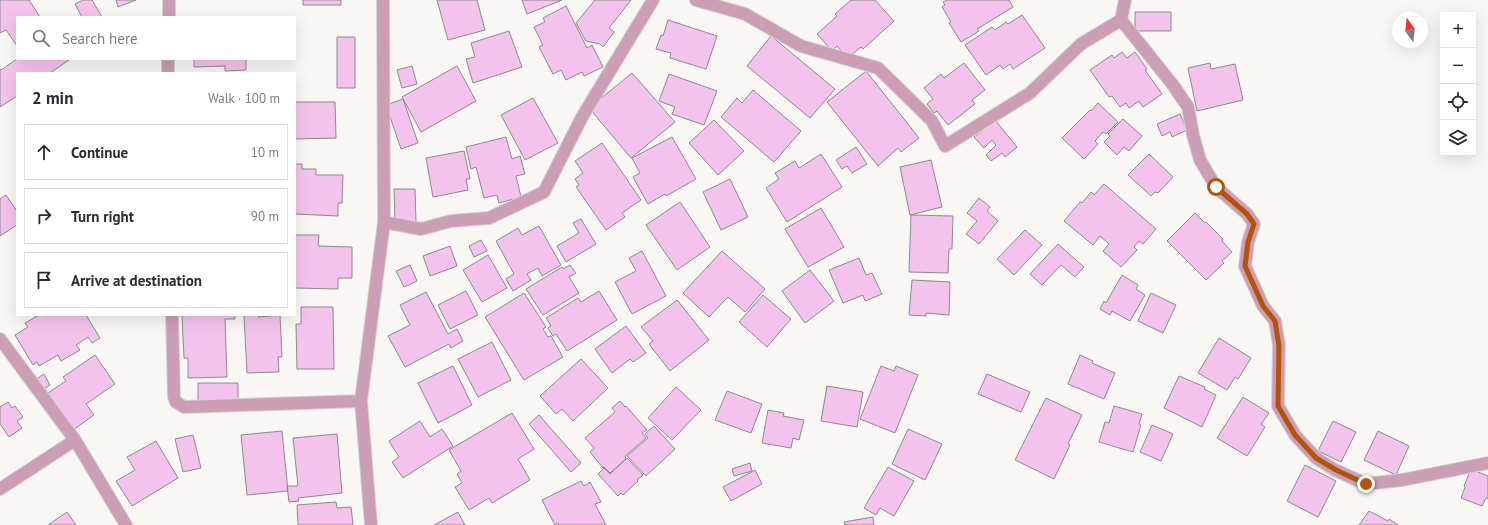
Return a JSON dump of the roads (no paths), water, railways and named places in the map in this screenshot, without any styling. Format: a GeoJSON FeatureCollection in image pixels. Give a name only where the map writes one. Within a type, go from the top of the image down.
{"type":"FeatureCollection","features":[{"type":"Feature","properties":{"kind":"street"},"geometry":{"type":"LineString","coordinates":[[168,16],[169,0]]}},
{"type":"Feature","properties":{"kind":"street"},"geometry":{"type":"LineString","coordinates":[[371,525],[361,401],[384,222],[383,0]]}},
{"type":"Feature","properties":{"kind":"street"},"geometry":{"type":"LineString","coordinates":[[384,222],[421,229],[451,221],[489,218],[544,192],[582,117],[653,0]]}},
{"type":"Feature","properties":{"kind":"street"},"geometry":{"type":"LineString","coordinates":[[696,0],[745,14],[801,46],[878,68],[932,120],[945,146],[1030,93],[1081,44],[1121,20],[1125,0]]}},
{"type":"Feature","properties":{"kind":"street"},"geometry":{"type":"LineString","coordinates":[[1121,20],[1168,79],[1188,107],[1193,136],[1200,160],[1216,187],[1247,214],[1254,224],[1248,242],[1245,266],[1263,306],[1275,321],[1279,346],[1278,406],[1295,435],[1316,458],[1336,470],[1366,484],[1402,480],[1488,463]]}},
{"type":"Feature","properties":{"kind":"street"},"geometry":{"type":"LineString","coordinates":[[168,60],[168,72]]}},
{"type":"Feature","properties":{"kind":"street"},"geometry":{"type":"LineString","coordinates":[[172,316],[174,397],[176,402],[184,407],[361,401]]}},
{"type":"Feature","properties":{"kind":"street"},"geometry":{"type":"LineString","coordinates":[[0,338],[75,440],[126,525]]}},
{"type":"Feature","properties":{"kind":"street"},"geometry":{"type":"LineString","coordinates":[[0,489],[75,440]]}}]}
